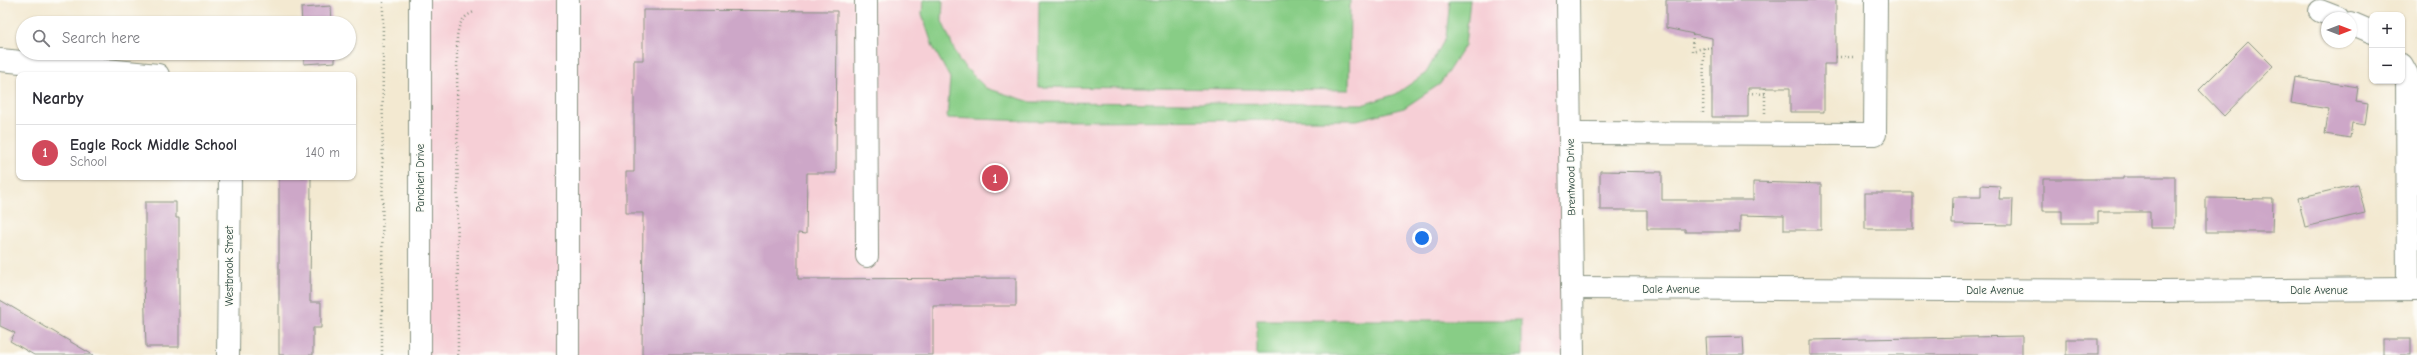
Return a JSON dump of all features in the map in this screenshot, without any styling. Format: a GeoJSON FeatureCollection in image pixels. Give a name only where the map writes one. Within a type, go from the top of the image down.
{"type":"FeatureCollection","features":[{"type":"Feature","properties":{"kind":"street","name":"Pancheri Drive"},"geometry":{"type":"LineString","coordinates":[[420,0],[420,355]]}},
{"type":"Feature","properties":{"kind":"street"},"geometry":{"type":"LineString","coordinates":[[568,0],[568,355]]}},
{"type":"Feature","properties":{"kind":"street"},"geometry":{"type":"LineString","coordinates":[[866,0],[867,256]]}},
{"type":"Feature","properties":{"kind":"street","name":"Brentwood Drive"},"geometry":{"type":"LineString","coordinates":[[1568,0],[1573,355]]}},
{"type":"Feature","properties":{"kind":"street"},"geometry":{"type":"LineString","coordinates":[[1570,133],[1875,134],[1876,0]]}},
{"type":"Feature","properties":{"kind":"street"},"geometry":{"type":"LineString","coordinates":[[2357,26],[2369,31]]}},
{"type":"Feature","properties":{"kind":"street"},"geometry":{"type":"LineString","coordinates":[[0,60],[126,72]]}},
{"type":"Feature","properties":{"kind":"street"},"geometry":{"type":"LineString","coordinates":[[2405,71],[2407,74],[2413,289]]}},
{"type":"Feature","properties":{"kind":"street","name":"Westbrook Street"},"geometry":{"type":"LineString","coordinates":[[228,355],[230,180]]}},
{"type":"Feature","properties":{"kind":"street","name":"Dale Avenue"},"geometry":{"type":"LineString","coordinates":[[1572,288],[2144,291],[2413,289]]}},
{"type":"Feature","properties":{"kind":"path"},"geometry":{"type":"LineString","coordinates":[[382,355],[383,0]]}},
{"type":"Feature","properties":{"kind":"path"},"geometry":{"type":"LineString","coordinates":[[458,355],[458,36],[459,26],[463,19],[474,12]]}},
{"type":"Feature","properties":{"kind":"path"},"geometry":{"type":"LineString","coordinates":[[1693,34],[1692,51],[1712,48]]}},
{"type":"Feature","properties":{"kind":"path"},"geometry":{"type":"LineString","coordinates":[[1703,121],[1704,48]]}},
{"type":"Feature","properties":{"kind":"path"},"geometry":{"type":"LineString","coordinates":[[1836,57],[1860,57]]}},
{"type":"Feature","properties":{"kind":"path"},"geometry":{"type":"LineString","coordinates":[[1748,93],[1765,94]]}},
{"type":"Feature","properties":{"kind":"shaded area"},"geometry":{"type":"Polygon","coordinates":[[[420,0],[1568,0],[1572,355],[420,355],[420,0]]]}},
{"type":"Feature","properties":{"kind":"green space"},"geometry":{"type":"Polygon","coordinates":[[[923,0],[943,0],[942,21],[959,61],[986,88],[1031,102],[1365,104],[1396,94],[1426,73],[1446,37],[1450,0],[1470,0],[1465,45],[1440,84],[1404,108],[1357,120],[1032,121],[947,118],[950,78],[933,47],[922,14],[923,0]]]}},
{"type":"Feature","properties":{"kind":"green space"},"geometry":{"type":"Polygon","coordinates":[[[1039,0],[1350,0],[1349,90],[1038,87],[1039,0]]]}},
{"type":"Feature","properties":{"kind":"green space"},"geometry":{"type":"Polygon","coordinates":[[[1257,320],[1521,320],[1521,355],[1257,355],[1257,320]]]}},
{"type":"Feature","properties":{"kind":"building"},"geometry":{"type":"Polygon","coordinates":[[[1666,0],[1836,0],[1836,64],[1824,64],[1824,112],[1790,112],[1790,88],[1748,88],[1748,117],[1712,117],[1712,38],[1666,28],[1666,0]]]}},
{"type":"Feature","properties":{"kind":"building"},"geometry":{"type":"Polygon","coordinates":[[[331,6],[332,16],[302,16],[301,8],[331,6]]]}},
{"type":"Feature","properties":{"kind":"building"},"geometry":{"type":"Polygon","coordinates":[[[643,10],[837,11],[836,173],[807,173],[806,234],[798,233],[798,279],[1016,278],[1016,306],[933,306],[933,355],[642,355],[643,213],[626,213],[626,172],[634,172],[634,60],[643,60],[643,10]]]}},
{"type":"Feature","properties":{"kind":"building"},"geometry":{"type":"Polygon","coordinates":[[[2248,41],[2273,66],[2224,116],[2199,90],[2248,41]]]}},
{"type":"Feature","properties":{"kind":"building"},"geometry":{"type":"Polygon","coordinates":[[[304,60],[335,60],[335,62],[304,64],[304,60]]]}},
{"type":"Feature","properties":{"kind":"building"},"geometry":{"type":"Polygon","coordinates":[[[2295,77],[2358,87],[2356,102],[2368,104],[2365,125],[2352,123],[2350,138],[2325,134],[2329,109],[2291,103],[2295,77]]]}},
{"type":"Feature","properties":{"kind":"building"},"geometry":{"type":"Polygon","coordinates":[[[1600,171],[1662,172],[1662,200],[1753,200],[1753,182],[1821,184],[1821,230],[1784,230],[1784,216],[1740,215],[1740,232],[1685,232],[1685,229],[1647,229],[1647,210],[1600,210],[1600,171]]]}},
{"type":"Feature","properties":{"kind":"building"},"geometry":{"type":"Polygon","coordinates":[[[2123,177],[2175,177],[2175,228],[2150,228],[2150,212],[2098,212],[2098,223],[2062,223],[2062,211],[2043,211],[2043,179],[2123,179],[2123,177]]]}},
{"type":"Feature","properties":{"kind":"building"},"geometry":{"type":"Polygon","coordinates":[[[279,180],[311,180],[310,302],[321,302],[321,328],[313,328],[313,355],[279,355],[279,180]]]}},
{"type":"Feature","properties":{"kind":"building"},"geometry":{"type":"Polygon","coordinates":[[[2358,184],[2365,213],[2305,227],[2298,198],[2358,184]]]}},
{"type":"Feature","properties":{"kind":"building"},"geometry":{"type":"Polygon","coordinates":[[[1981,185],[2000,186],[1999,199],[2013,199],[2012,225],[1952,224],[1953,197],[1981,197],[1981,185]]]}},
{"type":"Feature","properties":{"kind":"building"},"geometry":{"type":"Polygon","coordinates":[[[1865,193],[1913,193],[1913,229],[1865,229],[1865,193]]]}},
{"type":"Feature","properties":{"kind":"building"},"geometry":{"type":"Polygon","coordinates":[[[2206,198],[2273,199],[2272,232],[2206,232],[2206,198]]]}},
{"type":"Feature","properties":{"kind":"building"},"geometry":{"type":"Polygon","coordinates":[[[145,202],[176,202],[176,218],[179,218],[179,347],[146,347],[144,281],[145,202]]]}},
{"type":"Feature","properties":{"kind":"building"},"geometry":{"type":"Polygon","coordinates":[[[0,300],[93,355],[34,355],[10,341],[15,333],[0,326],[0,300]]]}},
{"type":"Feature","properties":{"kind":"building"},"geometry":{"type":"Polygon","coordinates":[[[2022,336],[2022,355],[1810,355],[1810,340],[2022,336]]]}},
{"type":"Feature","properties":{"kind":"building"},"geometry":{"type":"Polygon","coordinates":[[[1743,337],[1744,355],[1707,355],[1706,338],[1743,337]]]}},
{"type":"Feature","properties":{"kind":"building"},"geometry":{"type":"Polygon","coordinates":[[[2066,339],[2098,339],[2098,355],[2066,355],[2066,339]]]}},
{"type":"Feature","properties":{"kind":"building"},"geometry":{"type":"Polygon","coordinates":[[[2383,339],[2411,339],[2411,355],[2383,355],[2383,339]]]}},
{"type":"Feature","properties":{"kind":"place","name":"Eagle Rock Middle School"},"geometry":{"type":"Point","coordinates":[995,178]}}]}
